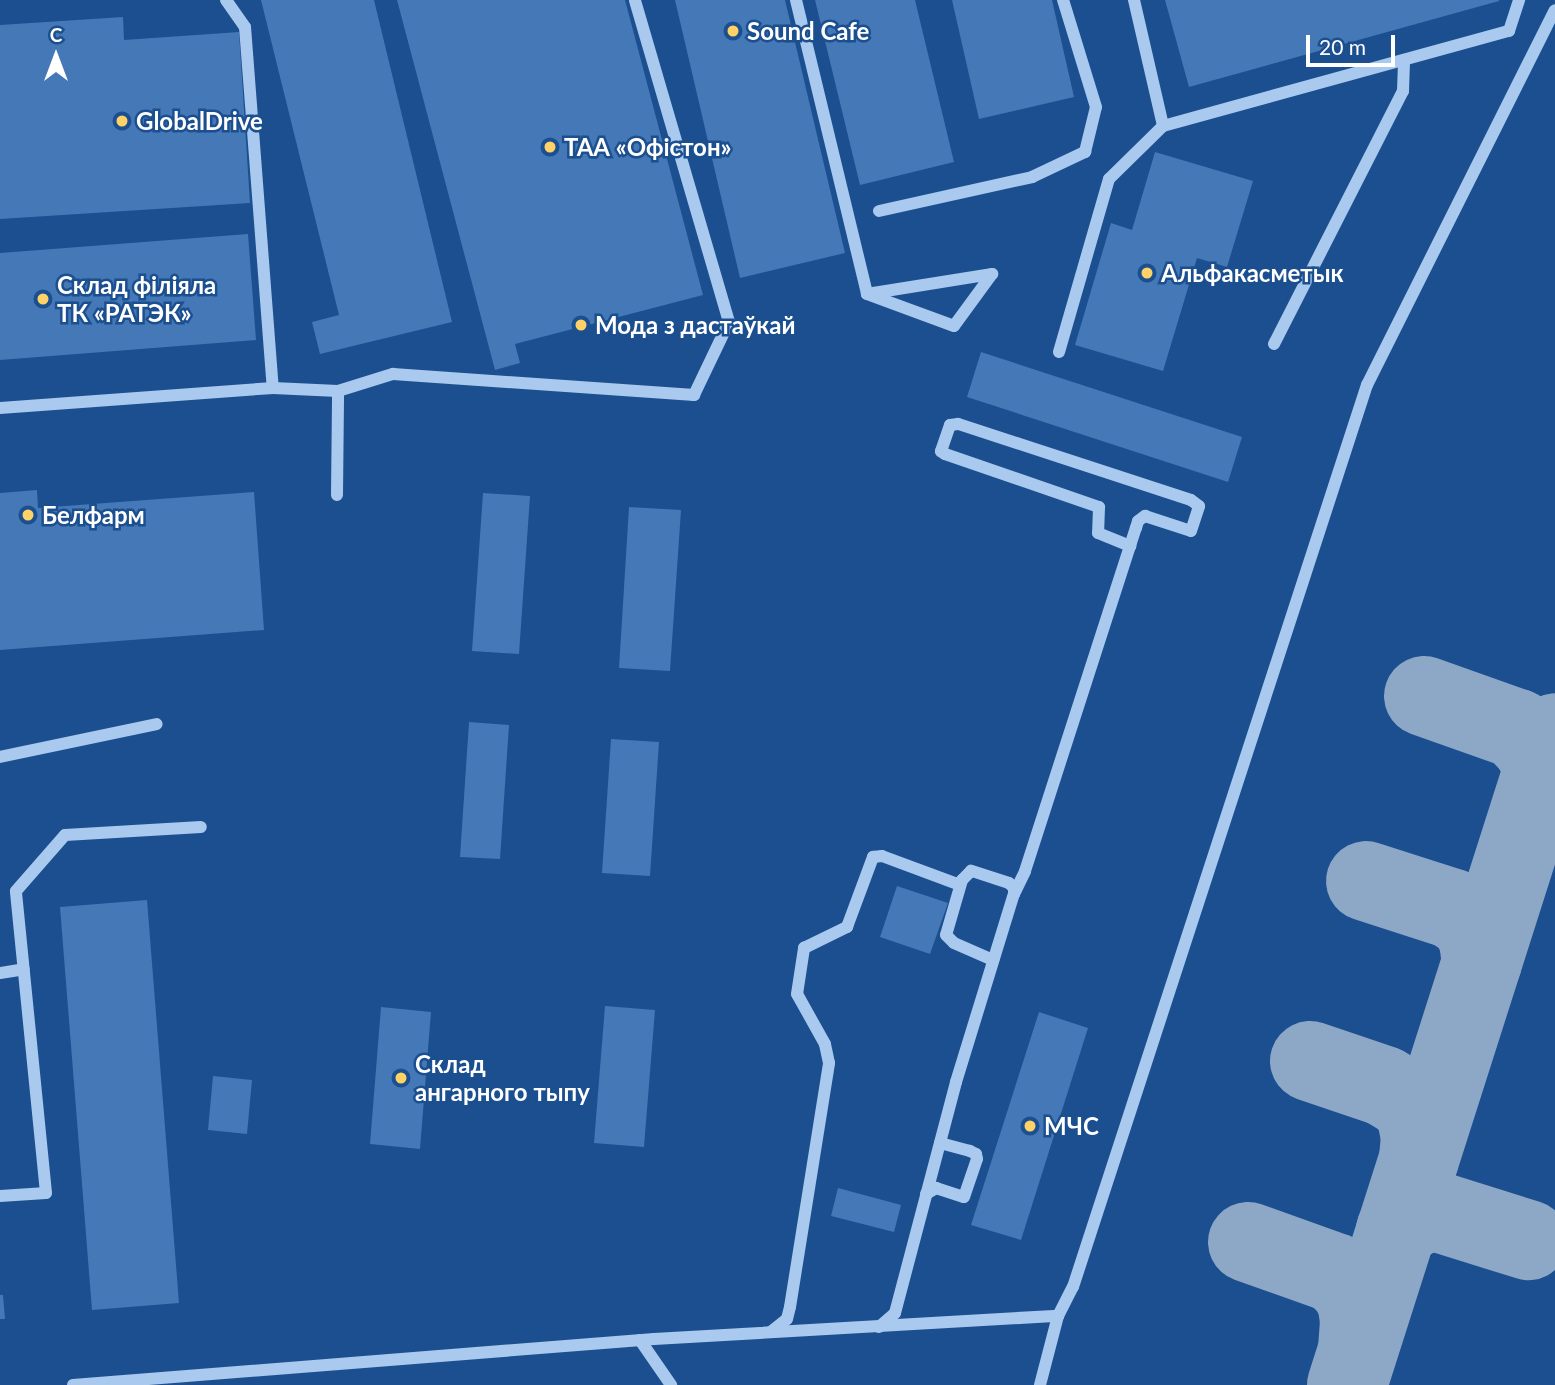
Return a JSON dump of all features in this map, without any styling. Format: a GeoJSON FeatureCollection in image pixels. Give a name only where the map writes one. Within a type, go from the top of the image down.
{"type":"FeatureCollection","features":[{"type":"Feature","properties":{"kind":"lane"},"geometry":{"type":"LineString","coordinates":[[226,0],[245,27],[273,388]]}},
{"type":"Feature","properties":{"kind":"lane"},"geometry":{"type":"LineString","coordinates":[[0,408],[273,388],[338,391],[393,374],[694,395],[729,322],[635,0]]}},
{"type":"Feature","properties":{"kind":"lane"},"geometry":{"type":"LineString","coordinates":[[796,0],[867,294]]}},
{"type":"Feature","properties":{"kind":"lane"},"geometry":{"type":"LineString","coordinates":[[879,211],[1032,177],[1084,152],[1096,107],[1063,0]]}},
{"type":"Feature","properties":{"kind":"lane"},"geometry":{"type":"LineString","coordinates":[[1133,0],[1163,126]]}},
{"type":"Feature","properties":{"kind":"lane"},"geometry":{"type":"LineString","coordinates":[[1059,352],[1109,179],[1163,126],[1509,31],[1519,0]]}},
{"type":"Feature","properties":{"kind":"lane"},"geometry":{"type":"LineString","coordinates":[[1040,1385],[1058,1316],[1073,1287],[1367,385],[1555,10]]}},
{"type":"Feature","properties":{"kind":"lane"},"geometry":{"type":"LineString","coordinates":[[1274,344],[1403,91],[1404,60]]}},
{"type":"Feature","properties":{"kind":"lane"},"geometry":{"type":"LineString","coordinates":[[992,274],[954,326],[867,294],[936,283],[992,274]]}},
{"type":"Feature","properties":{"kind":"lane"},"geometry":{"type":"LineString","coordinates":[[337,495],[338,391]]}},
{"type":"Feature","properties":{"kind":"lane"},"geometry":{"type":"LineString","coordinates":[[878,1327],[895,1313],[940,1143],[993,960],[1014,894],[1025,871],[1141,517],[1191,531],[1199,506],[1191,500],[1023,445],[958,424],[950,425],[943,453],[1099,507],[1098,533],[1130,546]]}},
{"type":"Feature","properties":{"kind":"lane"},"geometry":{"type":"LineString","coordinates":[[0,757],[157,724]]}},
{"type":"Feature","properties":{"kind":"lane"},"geometry":{"type":"LineString","coordinates":[[0,1196],[46,1193],[16,891],[65,835],[201,827]]}},
{"type":"Feature","properties":{"kind":"lane"},"geometry":{"type":"LineString","coordinates":[[769,1333],[779,1328],[787,1319],[829,1063],[825,1044],[797,994],[804,948],[847,927],[873,857],[882,856],[960,885]]}},
{"type":"Feature","properties":{"kind":"lane"},"geometry":{"type":"LineString","coordinates":[[993,960],[948,938],[960,885],[965,873],[976,872],[1009,883],[1014,888],[1014,894]]}},
{"type":"Feature","properties":{"kind":"lane"},"geometry":{"type":"LineString","coordinates":[[0,974],[24,969]]}},
{"type":"Feature","properties":{"kind":"lane"},"geometry":{"type":"LineString","coordinates":[[926,1194],[936,1188],[964,1197],[977,1159],[976,1154],[970,1151],[940,1143]]}},
{"type":"Feature","properties":{"kind":"lane"},"geometry":{"type":"LineString","coordinates":[[73,1385],[640,1340],[1058,1316]]}},
{"type":"Feature","properties":{"kind":"lane"},"geometry":{"type":"LineString","coordinates":[[640,1340],[671,1385]]}},
{"type":"Feature","properties":{"kind":"building"},"geometry":{"type":"Polygon","coordinates":[[[261,0],[374,0],[452,322],[320,354],[312,322],[339,315],[261,0]]]}},
{"type":"Feature","properties":{"kind":"building","name":"ТАА «Офістон»"},"geometry":{"type":"Polygon","coordinates":[[[397,0],[625,0],[703,295],[515,344],[520,363],[495,370],[397,0]]]}},
{"type":"Feature","properties":{"kind":"building"},"geometry":{"type":"Polygon","coordinates":[[[675,0],[785,0],[845,253],[740,278],[675,0]]]}},
{"type":"Feature","properties":{"kind":"building"},"geometry":{"type":"Polygon","coordinates":[[[815,0],[915,0],[954,162],[860,185],[815,0]]]}},
{"type":"Feature","properties":{"kind":"building"},"geometry":{"type":"Polygon","coordinates":[[[952,0],[1052,0],[1074,97],[979,119],[952,0]]]}},
{"type":"Feature","properties":{"kind":"building"},"geometry":{"type":"Polygon","coordinates":[[[1165,0],[1499,0],[1499,1],[1189,87],[1165,0]]]}},
{"type":"Feature","properties":{"kind":"building","name":"GlobalDrive"},"geometry":{"type":"Polygon","coordinates":[[[123,17],[124,40],[239,32],[250,203],[0,219],[0,25],[123,17]]]}},
{"type":"Feature","properties":{"kind":"building"},"geometry":{"type":"Polygon","coordinates":[[[1155,152],[1253,181],[1227,267],[1197,258],[1163,371],[1075,345],[1111,223],[1132,230],[1155,152]]]}},
{"type":"Feature","properties":{"kind":"building"},"geometry":{"type":"Polygon","coordinates":[[[248,234],[256,340],[0,360],[0,253],[248,234]]]}},
{"type":"Feature","properties":{"kind":"building"},"geometry":{"type":"Polygon","coordinates":[[[981,352],[1242,437],[1228,482],[967,397],[981,352]]]}},
{"type":"Feature","properties":{"kind":"building"},"geometry":{"type":"Polygon","coordinates":[[[37,490],[38,508],[254,492],[264,630],[0,650],[0,493],[37,490]]]}},
{"type":"Feature","properties":{"kind":"building"},"geometry":{"type":"Polygon","coordinates":[[[483,493],[530,496],[519,654],[472,651],[483,493]]]}},
{"type":"Feature","properties":{"kind":"building"},"geometry":{"type":"Polygon","coordinates":[[[629,507],[681,510],[670,671],[619,668],[629,507]]]}},
{"type":"Feature","properties":{"kind":"building"},"geometry":{"type":"Polygon","coordinates":[[[469,722],[509,725],[500,859],[460,857],[469,722]]]}},
{"type":"Feature","properties":{"kind":"building"},"geometry":{"type":"Polygon","coordinates":[[[611,739],[659,742],[650,876],[602,873],[611,739]]]}},
{"type":"Feature","properties":{"kind":"building"},"geometry":{"type":"Polygon","coordinates":[[[897,886],[948,903],[930,954],[880,937],[897,886]]]}},
{"type":"Feature","properties":{"kind":"building"},"geometry":{"type":"Polygon","coordinates":[[[147,900],[179,1303],[92,1310],[60,907],[147,900]]]}},
{"type":"Feature","properties":{"kind":"building","name":"Склад ангарного тыпу"},"geometry":{"type":"Polygon","coordinates":[[[605,1006],[655,1010],[644,1147],[594,1143],[605,1006]]]}},
{"type":"Feature","properties":{"kind":"building","name":"Склад ангарного тыпу"},"geometry":{"type":"Polygon","coordinates":[[[381,1007],[431,1012],[420,1149],[370,1144],[381,1007]]]}},
{"type":"Feature","properties":{"kind":"building","name":"МЧС"},"geometry":{"type":"Polygon","coordinates":[[[1039,1012],[1088,1028],[1021,1240],[971,1225],[1039,1012]]]}},
{"type":"Feature","properties":{"kind":"building"},"geometry":{"type":"Polygon","coordinates":[[[213,1076],[252,1080],[247,1134],[208,1130],[213,1076]]]}},
{"type":"Feature","properties":{"kind":"building"},"geometry":{"type":"Polygon","coordinates":[[[838,1188],[901,1205],[894,1232],[831,1216],[838,1188]]]}},
{"type":"Feature","properties":{"kind":"building"},"geometry":{"type":"Polygon","coordinates":[[[0,1295],[3,1295],[5,1319],[0,1319],[0,1295]]]}},
{"type":"Feature","properties":{"kind":"taxiway"},"geometry":{"type":"LineString","coordinates":[[1424,696],[1517,729],[1533,747],[1544,767]]}},
{"type":"Feature","properties":{"kind":"taxiway"},"geometry":{"type":"LineString","coordinates":[[1347,1385],[1555,733]]}},
{"type":"Feature","properties":{"kind":"taxiway"},"geometry":{"type":"LineString","coordinates":[[1366,881],[1453,909],[1472,923],[1479,940],[1482,963]]}},
{"type":"Feature","properties":{"kind":"taxiway"},"geometry":{"type":"LineString","coordinates":[[1310,1061],[1384,1086],[1406,1099],[1416,1113],[1421,1136],[1419,1159]]}},
{"type":"Feature","properties":{"kind":"taxiway"},"geometry":{"type":"LineString","coordinates":[[1396,1230],[1411,1219],[1432,1210],[1528,1240]]}},
{"type":"Feature","properties":{"kind":"taxiway"},"geometry":{"type":"LineString","coordinates":[[1248,1242],[1335,1273],[1349,1286],[1357,1301],[1360,1321],[1358,1348]]}},
{"type":"Feature","properties":{"kind":"place","name":"Sound Cafe"},"geometry":{"type":"Point","coordinates":[733,31]}},
{"type":"Feature","properties":{"kind":"place","name":"GlobalDrive"},"geometry":{"type":"Point","coordinates":[122,121]}},
{"type":"Feature","properties":{"kind":"place","name":"ТАА «Офістон»"},"geometry":{"type":"Point","coordinates":[550,147]}},
{"type":"Feature","properties":{"kind":"place","name":"Альфакасметык"},"geometry":{"type":"Point","coordinates":[1147,273]}},
{"type":"Feature","properties":{"kind":"place","name":"Склад філіяла ТК «РАТЭК»"},"geometry":{"type":"Point","coordinates":[43,299]}},
{"type":"Feature","properties":{"kind":"place","name":"Мода з дастаўкай"},"geometry":{"type":"Point","coordinates":[581,325]}},
{"type":"Feature","properties":{"kind":"place","name":"Белфарм"},"geometry":{"type":"Point","coordinates":[28,515]}},
{"type":"Feature","properties":{"kind":"place","name":"Склад ангарного тыпу"},"geometry":{"type":"Point","coordinates":[401,1078]}},
{"type":"Feature","properties":{"kind":"place","name":"МЧС"},"geometry":{"type":"Point","coordinates":[1030,1126]}}]}
